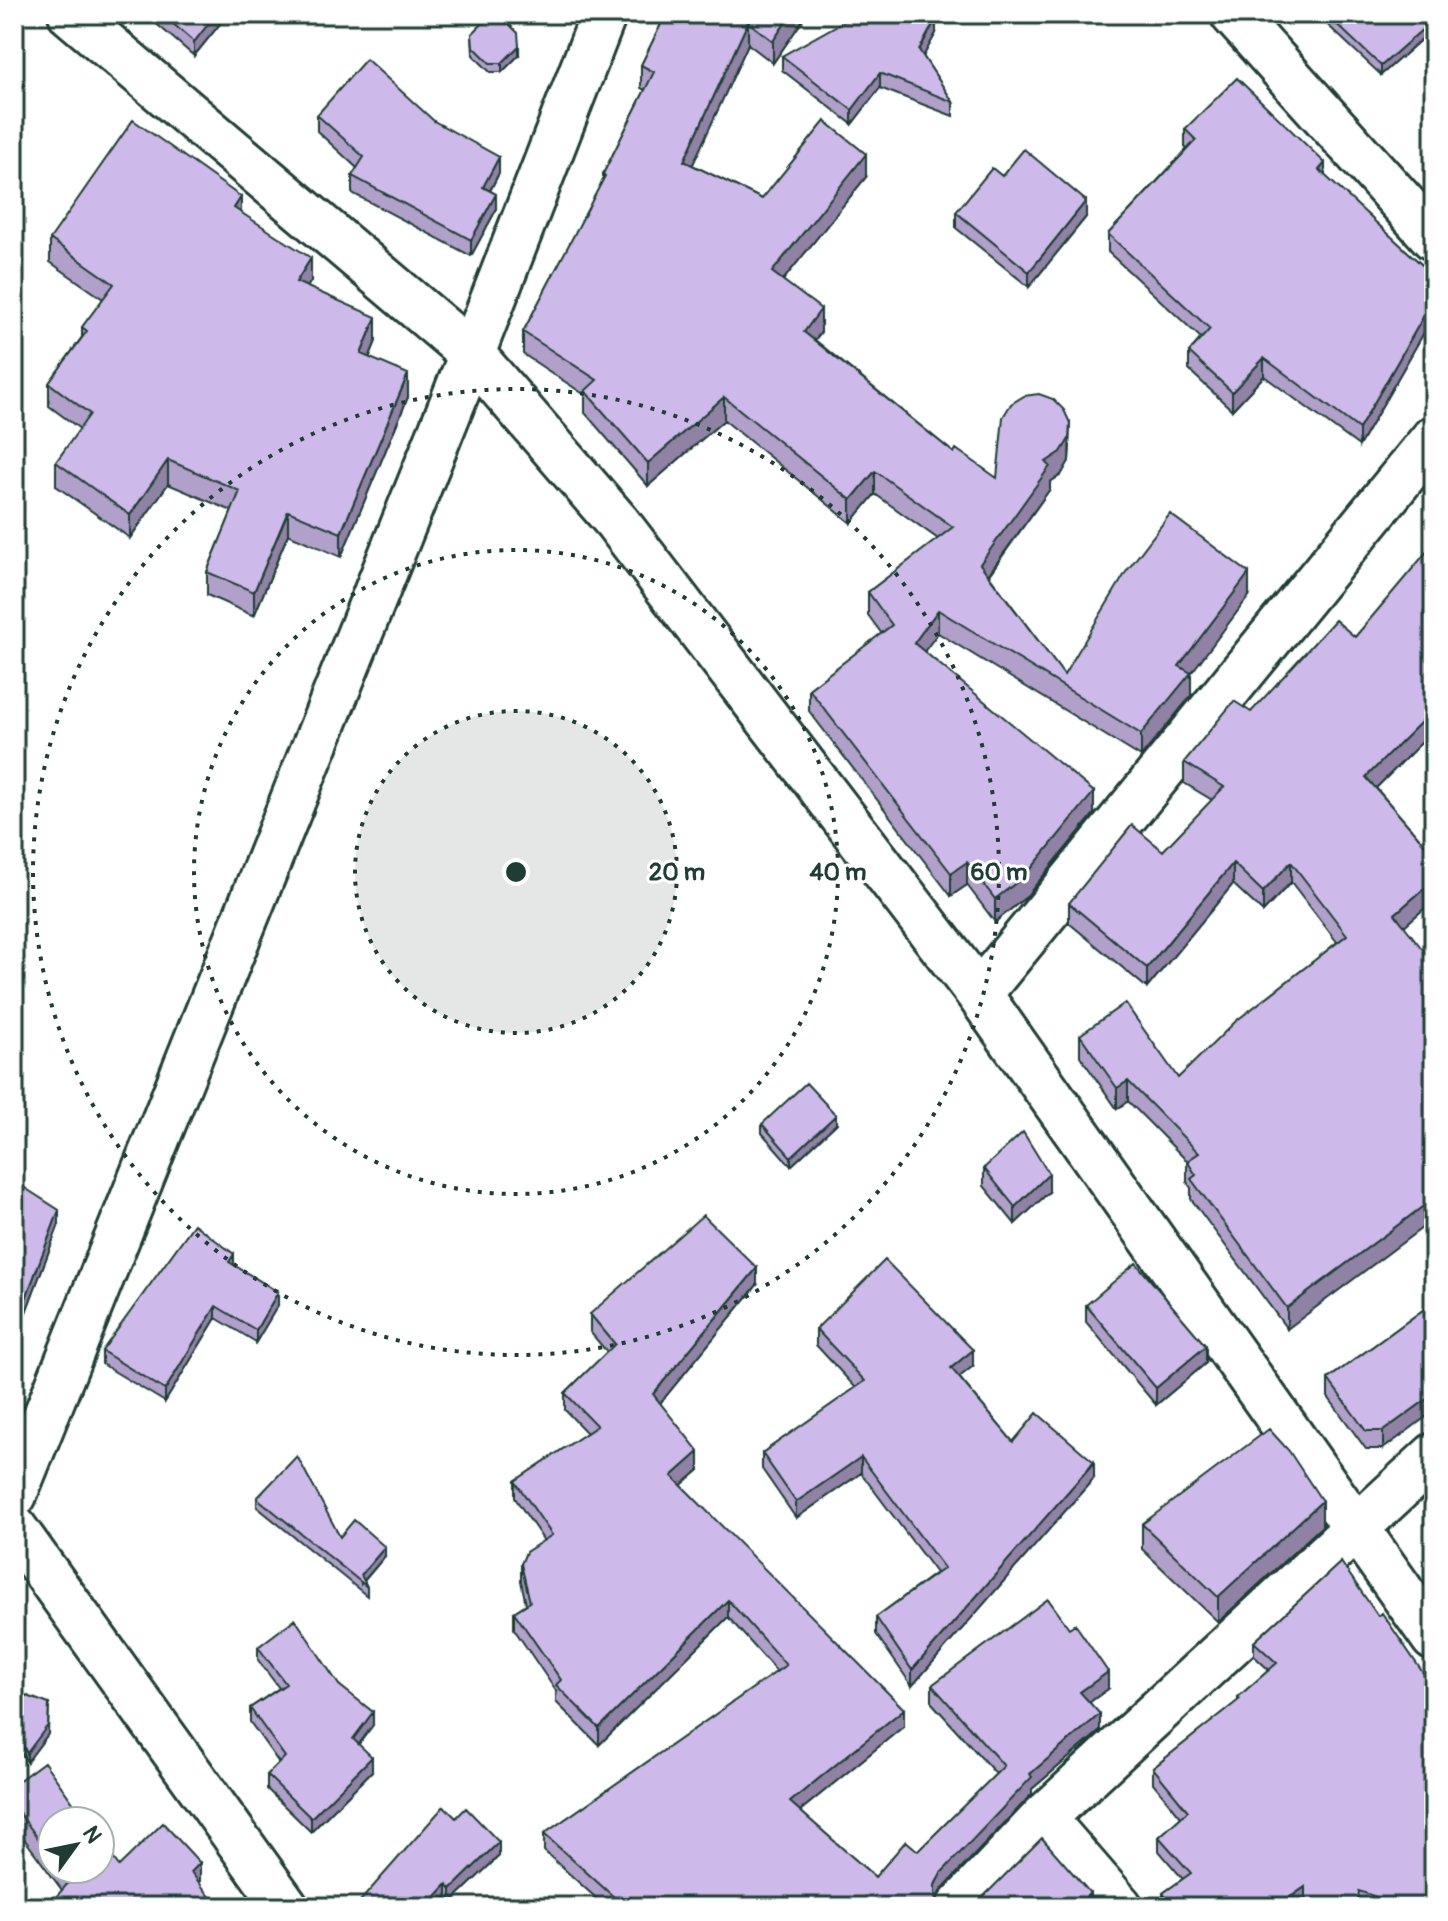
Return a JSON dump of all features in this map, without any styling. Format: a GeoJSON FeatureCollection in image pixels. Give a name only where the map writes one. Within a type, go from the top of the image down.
{"type":"FeatureCollection","features":[{"type":"Feature","properties":{"kind":"street"},"geometry":{"type":"LineString","coordinates":[[71,14],[472,354],[617,522],[979,994],[1434,1638]]}},
{"type":"Feature","properties":{"kind":"street"},"geometry":{"type":"LineString","coordinates":[[14,1495],[472,354],[604,14]]}},
{"type":"Feature","properties":{"kind":"street"},"geometry":{"type":"LineString","coordinates":[[1233,14],[1434,238]]}},
{"type":"Feature","properties":{"kind":"street"},"geometry":{"type":"LineString","coordinates":[[979,994],[1434,438]]}},
{"type":"Feature","properties":{"kind":"street"},"geometry":{"type":"LineString","coordinates":[[959,1907],[1043,1818],[1434,1456]]}},
{"type":"Feature","properties":{"kind":"street"},"geometry":{"type":"LineString","coordinates":[[14,1528],[286,1907]]}},
{"type":"Feature","properties":{"kind":"street"},"geometry":{"type":"LineString","coordinates":[[1043,1818],[1120,1907]]}},
{"type":"Feature","properties":{"kind":"building"},"geometry":{"type":"Polygon","coordinates":[[[162,14],[216,14],[194,42],[162,14]]]}},
{"type":"Feature","properties":{"kind":"building"},"geometry":{"type":"Polygon","coordinates":[[[666,14],[791,14],[773,41],[748,22],[684,161],[762,199],[825,121],[866,154],[772,272],[821,309],[804,332],[954,453],[956,449],[997,478],[1003,417],[1011,404],[1024,396],[1039,394],[1053,399],[1064,410],[1070,423],[1069,439],[1061,452],[1046,462],[1050,466],[980,564],[1064,675],[1126,572],[1170,514],[1249,573],[1179,666],[1191,673],[1141,734],[938,610],[914,643],[1094,792],[1026,875],[995,899],[967,862],[951,873],[809,689],[892,625],[868,592],[953,527],[875,471],[851,500],[724,397],[648,463],[585,391],[597,380],[523,332],[605,176],[603,174],[654,72],[641,65],[666,14]]]}},
{"type":"Feature","properties":{"kind":"building"},"geometry":{"type":"Polygon","coordinates":[[[857,14],[936,14],[919,50],[953,102],[880,73],[852,110],[782,56],[857,14]]]}},
{"type":"Feature","properties":{"kind":"building"},"geometry":{"type":"Polygon","coordinates":[[[1326,14],[1434,14],[1434,19],[1381,66],[1326,14]]]}},
{"type":"Feature","properties":{"kind":"building"},"geometry":{"type":"Polygon","coordinates":[[[501,16],[518,33],[519,46],[502,63],[490,63],[473,46],[472,34],[489,17],[501,16]]]}},
{"type":"Feature","properties":{"kind":"building"},"geometry":{"type":"Polygon","coordinates":[[[366,59],[434,121],[499,157],[483,187],[496,194],[471,240],[352,176],[364,157],[317,115],[366,59]]]}},
{"type":"Feature","properties":{"kind":"building"},"geometry":{"type":"Polygon","coordinates":[[[1237,78],[1325,163],[1319,170],[1434,276],[1434,303],[1359,429],[1264,358],[1232,392],[1189,352],[1210,329],[1108,234],[1196,140],[1185,129],[1237,78]]]}},
{"type":"Feature","properties":{"kind":"building"},"geometry":{"type":"Polygon","coordinates":[[[133,120],[241,197],[234,208],[311,258],[296,282],[376,317],[361,354],[408,374],[341,533],[288,511],[254,592],[207,572],[240,491],[168,460],[130,515],[56,462],[90,414],[49,383],[87,331],[82,327],[114,284],[50,239],[133,120]]]}},
{"type":"Feature","properties":{"kind":"building"},"geometry":{"type":"Polygon","coordinates":[[[1024,149],[1086,201],[1029,272],[956,212],[992,168],[1002,176],[1024,149]]]}},
{"type":"Feature","properties":{"kind":"building"},"geometry":{"type":"Polygon","coordinates":[[[1429,549],[1434,554],[1434,709],[1366,777],[1434,855],[1434,880],[1395,914],[1434,964],[1434,1198],[1287,1308],[1191,1179],[1196,1175],[1187,1161],[1199,1153],[1128,1081],[1117,1088],[1080,1035],[1125,1003],[1178,1078],[1236,1021],[1347,935],[1291,862],[1263,892],[1233,863],[1147,968],[1069,903],[1132,825],[1163,851],[1224,787],[1184,762],[1234,701],[1251,712],[1335,620],[1355,637],[1429,549]]]}},
{"type":"Feature","properties":{"kind":"building"},"geometry":{"type":"Polygon","coordinates":[[[806,1083],[836,1115],[791,1157],[762,1124],[806,1083]]]}},
{"type":"Feature","properties":{"kind":"building"},"geometry":{"type":"Polygon","coordinates":[[[1023,1132],[1049,1174],[1015,1207],[984,1168],[1023,1132]]]}},
{"type":"Feature","properties":{"kind":"building"},"geometry":{"type":"Polygon","coordinates":[[[14,1181],[59,1210],[20,1314],[14,1312],[14,1181]]]}},
{"type":"Feature","properties":{"kind":"building"},"geometry":{"type":"Polygon","coordinates":[[[703,1215],[757,1268],[653,1394],[699,1452],[672,1476],[904,1709],[790,1802],[875,1877],[906,1841],[918,1851],[1004,1766],[932,1685],[1048,1599],[1069,1628],[1075,1624],[1108,1672],[1080,1692],[1100,1714],[1030,1774],[1032,1777],[941,1873],[935,1885],[935,1898],[941,1907],[625,1907],[544,1834],[786,1665],[728,1600],[599,1728],[556,1685],[561,1680],[514,1612],[530,1602],[521,1564],[526,1552],[552,1535],[515,1481],[597,1426],[565,1393],[615,1344],[590,1314],[703,1215]]]}},
{"type":"Feature","properties":{"kind":"building"},"geometry":{"type":"Polygon","coordinates":[[[194,1224],[234,1254],[229,1262],[278,1292],[256,1330],[216,1306],[165,1390],[102,1351],[194,1224]]]}},
{"type":"Feature","properties":{"kind":"building"},"geometry":{"type":"Polygon","coordinates":[[[885,1260],[973,1350],[951,1368],[1013,1442],[1037,1413],[1094,1462],[912,1670],[876,1617],[944,1568],[861,1457],[796,1502],[762,1453],[865,1381],[816,1329],[885,1260]]]}},
{"type":"Feature","properties":{"kind":"building"},"geometry":{"type":"Polygon","coordinates":[[[1136,1263],[1206,1346],[1156,1388],[1086,1305],[1136,1263]]]}},
{"type":"Feature","properties":{"kind":"building"},"geometry":{"type":"Polygon","coordinates":[[[1434,1302],[1434,1394],[1383,1431],[1366,1431],[1328,1379],[1434,1302]]]}},
{"type":"Feature","properties":{"kind":"building"},"geometry":{"type":"Polygon","coordinates":[[[1269,1429],[1289,1451],[1322,1501],[1218,1597],[1142,1524],[1269,1429]]]}},
{"type":"Feature","properties":{"kind":"building"},"geometry":{"type":"Polygon","coordinates":[[[297,1456],[340,1537],[354,1520],[385,1547],[361,1575],[367,1587],[257,1498],[297,1456]]]}},
{"type":"Feature","properties":{"kind":"building"},"geometry":{"type":"Polygon","coordinates":[[[1341,1562],[1378,1616],[1382,1613],[1434,1689],[1434,1897],[1423,1907],[1405,1907],[1359,1891],[1357,1907],[1305,1907],[1305,1887],[1276,1907],[1173,1907],[1163,1893],[1191,1873],[1159,1837],[1188,1811],[1153,1768],[1240,1699],[1238,1697],[1277,1663],[1254,1642],[1341,1562]]]}},
{"type":"Feature","properties":{"kind":"building"},"geometry":{"type":"Polygon","coordinates":[[[295,1619],[339,1685],[373,1712],[353,1739],[372,1757],[311,1818],[267,1775],[285,1757],[250,1708],[286,1684],[258,1647],[295,1619]]]}},
{"type":"Feature","properties":{"kind":"building"},"geometry":{"type":"Polygon","coordinates":[[[14,1691],[49,1704],[48,1725],[27,1753],[14,1733],[14,1691]]]}},
{"type":"Feature","properties":{"kind":"building"},"geometry":{"type":"Polygon","coordinates":[[[44,1762],[75,1805],[36,1805],[36,1836],[14,1806],[14,1784],[44,1762]]]}},
{"type":"Feature","properties":{"kind":"building"},"geometry":{"type":"Polygon","coordinates":[[[444,1806],[456,1818],[466,1808],[499,1842],[451,1889],[447,1884],[426,1907],[355,1907],[444,1806]]]}},
{"type":"Feature","properties":{"kind":"building"},"geometry":{"type":"Polygon","coordinates":[[[163,1823],[200,1863],[191,1872],[218,1907],[47,1907],[66,1885],[116,1885],[116,1862],[119,1866],[163,1823]]]}},
{"type":"Feature","properties":{"kind":"building"},"geometry":{"type":"Polygon","coordinates":[[[1042,1838],[1090,1893],[1076,1907],[973,1907],[1042,1838]]]}}]}
